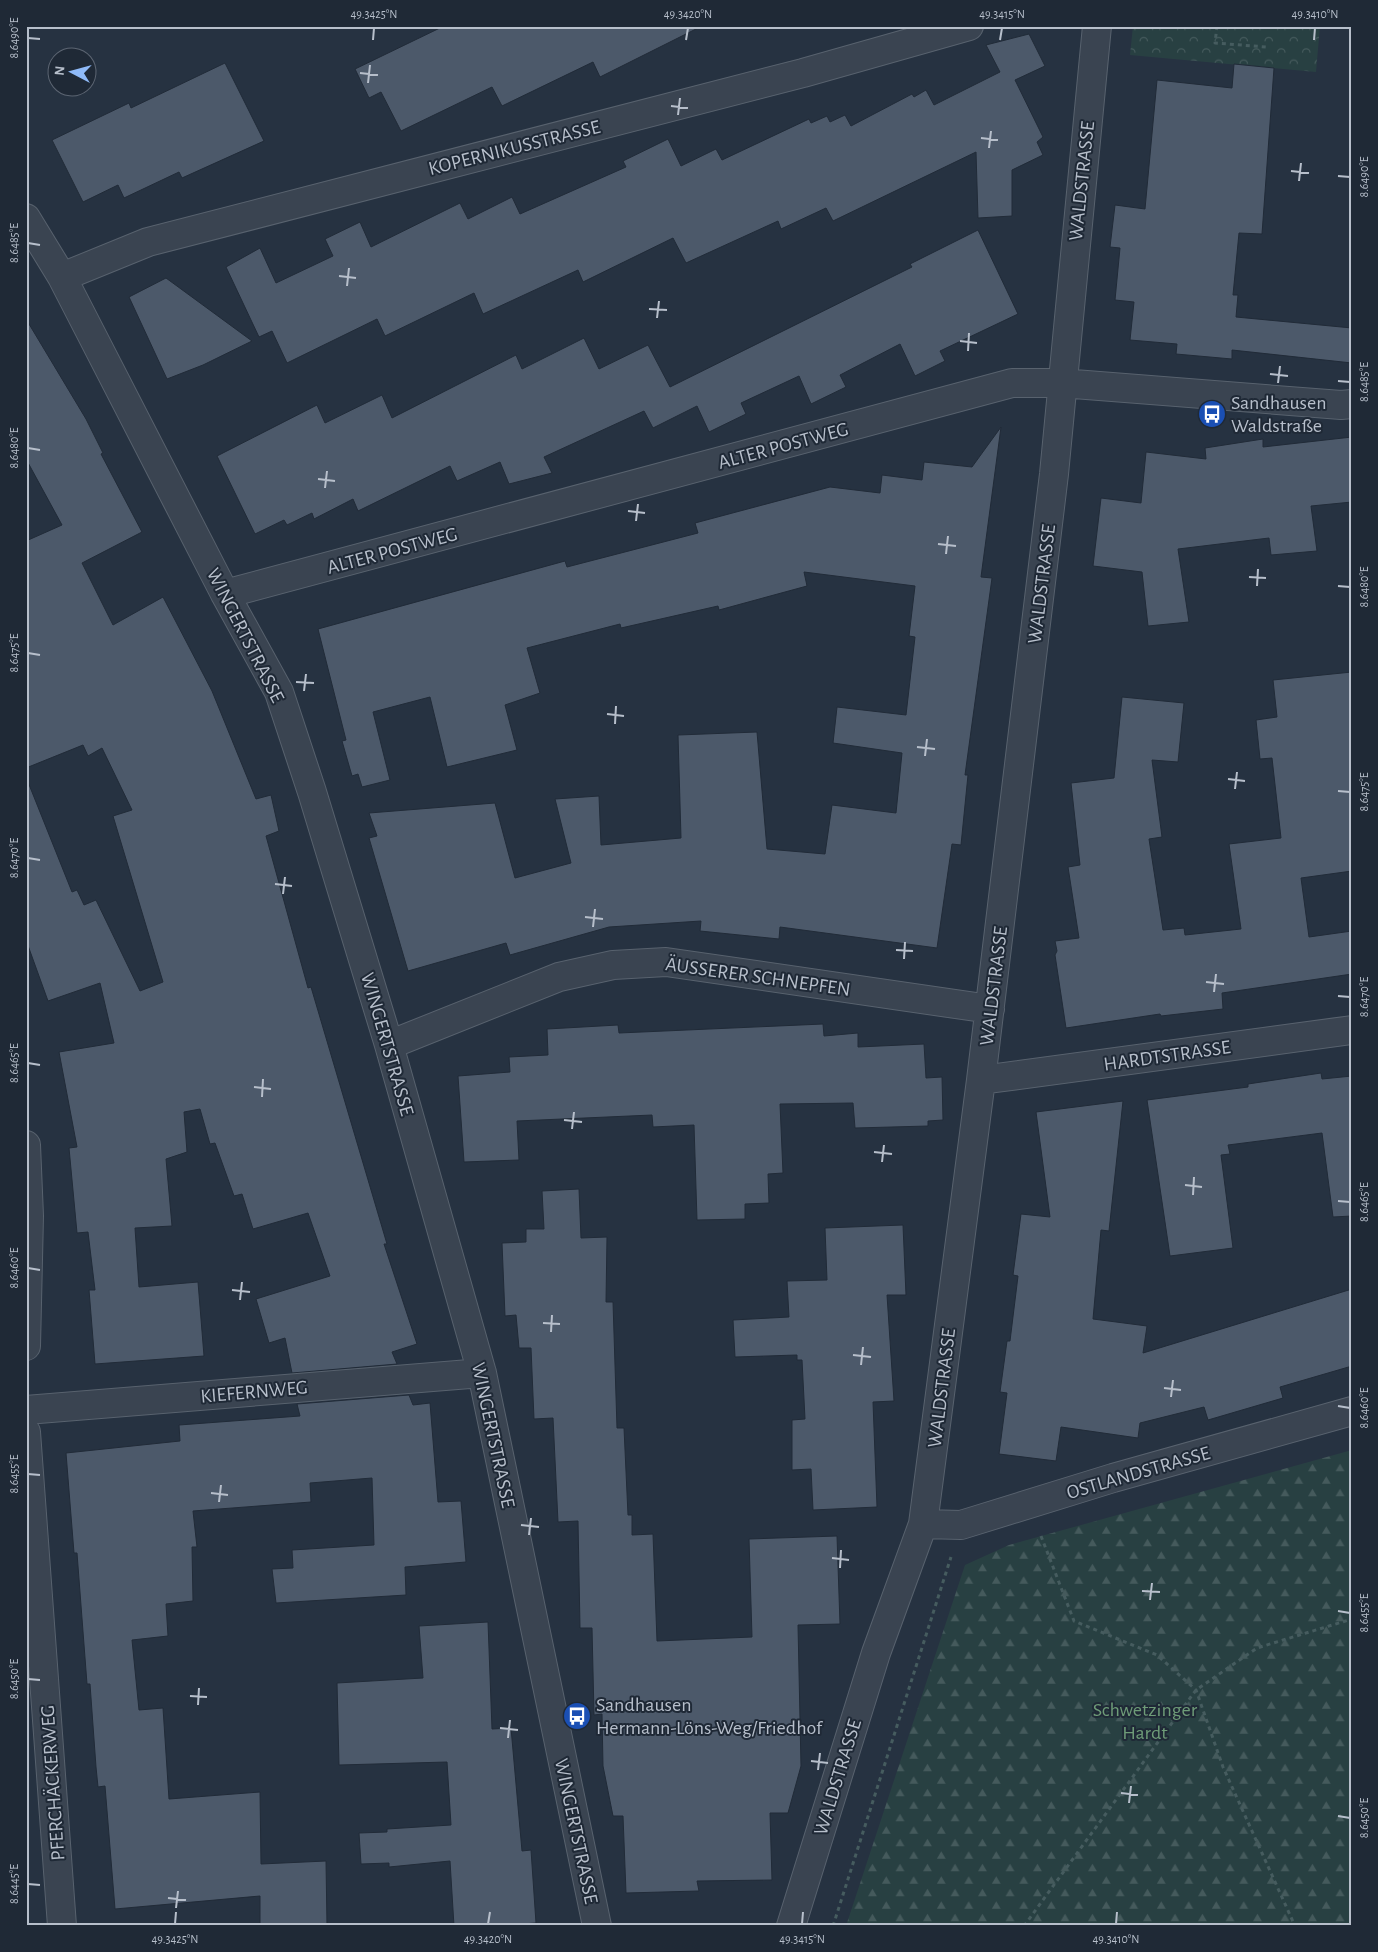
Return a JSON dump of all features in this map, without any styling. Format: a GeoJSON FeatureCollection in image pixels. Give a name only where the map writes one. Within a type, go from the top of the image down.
{"type":"FeatureCollection","features":[{"type":"Feature","properties":{"kind":"street","name":"KOPERNIKUSSTRASSE"},"geometry":{"type":"LineString","coordinates":[[62,277],[148,242],[804,73],[969,26]]}},
{"type":"Feature","properties":{"kind":"street","name":"WALDSTRASSE"},"geometry":{"type":"LineString","coordinates":[[791,1926],[876,1653],[923,1524],[990,1009],[1053,484],[1097,26]]}},
{"type":"Feature","properties":{"kind":"street","name":"WINGERTSTRASSE"},"geometry":{"type":"LineString","coordinates":[[26,218],[62,277],[225,594],[279,692],[312,792],[389,1045],[482,1373],[597,1926]]}},
{"type":"Feature","properties":{"kind":"street","name":"ALTER POSTWEG"},"geometry":{"type":"LineString","coordinates":[[225,594],[1012,383],[1062,383],[1341,406],[1352,404]]}},
{"type":"Feature","properties":{"kind":"street","name":"ÄUSSERER SCHNEPFEN"},"geometry":{"type":"LineString","coordinates":[[389,1045],[559,977],[613,965],[666,962],[990,1009]]}},
{"type":"Feature","properties":{"kind":"street","name":"HARDTSTRASSE"},"geometry":{"type":"LineString","coordinates":[[981,1080],[1352,1030]]}},
{"type":"Feature","properties":{"kind":"street"},"geometry":{"type":"LineString","coordinates":[[26,1145],[29,1216],[26,1346]]}},
{"type":"Feature","properties":{"kind":"street","name":"KIEFERNWEG"},"geometry":{"type":"LineString","coordinates":[[26,1410],[482,1373]]}},
{"type":"Feature","properties":{"kind":"street","name":"OSTLANDSTRASSE"},"geometry":{"type":"LineString","coordinates":[[923,1524],[961,1525],[1113,1478],[1352,1411]]}},
{"type":"Feature","properties":{"kind":"street","name":"PFERCHÄCKERWEG"},"geometry":{"type":"LineString","coordinates":[[26,1432],[62,1926]]}},
{"type":"Feature","properties":{"kind":"path"},"geometry":{"type":"LineString","coordinates":[[1217,26],[1215,43],[1266,47]]}},
{"type":"Feature","properties":{"kind":"path"},"geometry":{"type":"LineString","coordinates":[[1028,1504],[1074,1621],[1158,1655],[1196,1690],[1223,1767],[1295,1926]]}},
{"type":"Feature","properties":{"kind":"path"},"geometry":{"type":"LineString","coordinates":[[833,1926],[961,1525]]}},
{"type":"Feature","properties":{"kind":"path"},"geometry":{"type":"LineString","coordinates":[[1024,1926],[1196,1690],[1257,1648],[1352,1619]]}},
{"type":"Feature","properties":{"kind":"green space"},"geometry":{"type":"Polygon","coordinates":[[[1133,26],[1320,26],[1316,72],[1130,55],[1133,26]]]}},
{"type":"Feature","properties":{"kind":"green space","name":"Schwetzinger Hardt"},"geometry":{"type":"Polygon","coordinates":[[[1352,1450],[1352,1926],[846,1926],[965,1565],[1009,1545],[1352,1450]]]}},
{"type":"Feature","properties":{"kind":"building"},"geometry":{"type":"Polygon","coordinates":[[[444,26],[702,26],[600,77],[593,62],[502,106],[492,87],[401,131],[381,92],[369,98],[355,69],[444,26]]]}},
{"type":"Feature","properties":{"kind":"building"},"geometry":{"type":"Polygon","coordinates":[[[1029,34],[1045,66],[1015,80],[1043,137],[1037,142],[1043,155],[1012,170],[1012,216],[978,218],[976,152],[833,221],[826,208],[781,229],[778,221],[686,263],[673,238],[583,282],[578,270],[483,314],[474,293],[385,336],[377,319],[287,363],[272,331],[259,337],[226,267],[260,248],[276,283],[333,256],[325,239],[360,222],[371,247],[460,203],[468,219],[512,197],[520,214],[626,167],[623,161],[668,139],[681,166],[716,149],[722,160],[809,119],[811,123],[827,116],[830,122],[845,115],[851,126],[912,94],[914,97],[926,90],[934,105],[1000,72],[986,45],[1029,34]]]}},
{"type":"Feature","properties":{"kind":"building"},"geometry":{"type":"Polygon","coordinates":[[[225,63],[264,141],[182,178],[179,172],[124,198],[118,185],[83,202],[52,140],[129,103],[131,108],[225,63]]]}},
{"type":"Feature","properties":{"kind":"building"},"geometry":{"type":"Polygon","coordinates":[[[1234,64],[1274,68],[1262,234],[1239,233],[1233,295],[1238,295],[1236,317],[1352,328],[1352,363],[1232,350],[1232,359],[1176,354],[1177,344],[1130,340],[1134,302],[1115,300],[1120,248],[1110,247],[1115,205],[1145,209],[1157,80],[1232,88],[1234,64]]]}},
{"type":"Feature","properties":{"kind":"building"},"geometry":{"type":"Polygon","coordinates":[[[978,230],[1018,314],[940,351],[945,361],[915,376],[900,344],[840,375],[846,387],[811,404],[799,376],[741,403],[746,414],[709,432],[697,406],[653,428],[644,411],[544,457],[552,473],[509,484],[500,462],[457,481],[450,466],[358,511],[353,499],[314,519],[312,513],[287,525],[284,520],[255,534],[217,456],[317,405],[325,423],[382,395],[392,418],[516,355],[522,369],[584,338],[599,369],[648,345],[670,387],[912,267],[910,264],[978,230]]]}},
{"type":"Feature","properties":{"kind":"building"},"geometry":{"type":"Polygon","coordinates":[[[166,278],[252,341],[203,365],[167,379],[129,297],[166,278]]]}},
{"type":"Feature","properties":{"kind":"building"},"geometry":{"type":"Polygon","coordinates":[[[26,319],[86,419],[103,453],[101,454],[142,532],[82,563],[113,625],[163,597],[212,691],[256,799],[271,795],[279,831],[266,836],[308,988],[311,987],[387,1244],[384,1244],[417,1344],[392,1352],[397,1364],[292,1373],[285,1338],[269,1343],[256,1299],[330,1276],[308,1213],[253,1229],[242,1194],[234,1196],[215,1143],[210,1144],[200,1109],[184,1112],[187,1152],[166,1159],[172,1226],[135,1228],[139,1287],[198,1282],[204,1356],[95,1364],[89,1290],[95,1290],[88,1232],[77,1233],[69,1148],[77,1147],[59,1052],[114,1043],[100,983],[48,1001],[26,940],[26,782],[28,782],[72,892],[77,890],[84,905],[96,900],[140,991],[163,982],[113,816],[132,810],[102,748],[88,756],[83,745],[26,768],[26,541],[62,525],[26,459],[26,319]]]}},
{"type":"Feature","properties":{"kind":"building"},"geometry":{"type":"Polygon","coordinates":[[[1001,427],[981,577],[992,578],[965,775],[968,775],[961,845],[952,844],[937,948],[780,927],[779,939],[700,931],[701,921],[609,927],[510,955],[506,943],[408,971],[369,838],[377,836],[369,813],[495,803],[515,878],[571,863],[555,799],[599,796],[601,845],[681,838],[678,735],[757,732],[767,849],[825,854],[832,805],[896,813],[902,753],[833,743],[837,707],[906,715],[915,637],[909,636],[915,586],[804,572],[807,586],[719,610],[718,606],[621,628],[620,624],[527,648],[540,693],[505,705],[517,750],[447,767],[430,697],[373,712],[390,780],[362,787],[358,774],[352,776],[342,741],[346,740],[318,629],[565,561],[567,567],[698,533],[695,523],[830,487],[880,493],[882,475],[922,480],[924,462],[972,467],[1001,427]]]}},
{"type":"Feature","properties":{"kind":"building"},"geometry":{"type":"Polygon","coordinates":[[[1352,437],[1352,502],[1311,506],[1317,551],[1271,555],[1269,538],[1178,549],[1189,622],[1148,626],[1142,572],[1093,566],[1101,498],[1141,503],[1146,452],[1206,459],[1205,448],[1263,439],[1263,447],[1352,437]]]}},
{"type":"Feature","properties":{"kind":"building"},"geometry":{"type":"Polygon","coordinates":[[[1352,672],[1352,871],[1301,878],[1309,937],[1352,931],[1352,974],[1222,993],[1223,1009],[1161,1016],[1160,1014],[1066,1028],[1055,955],[1057,951],[1055,941],[1079,938],[1068,867],[1080,865],[1071,783],[1114,778],[1122,697],[1184,703],[1178,762],[1152,760],[1162,837],[1149,839],[1163,930],[1184,928],[1185,935],[1241,929],[1229,844],[1281,838],[1272,758],[1260,759],[1256,720],[1277,717],[1273,680],[1352,672]]]}},
{"type":"Feature","properties":{"kind":"building"},"geometry":{"type":"Polygon","coordinates":[[[823,1024],[824,1036],[858,1033],[858,1047],[924,1044],[926,1078],[942,1077],[943,1120],[928,1121],[928,1126],[855,1128],[853,1103],[780,1104],[783,1173],[768,1174],[769,1203],[745,1204],[745,1219],[697,1220],[694,1125],[653,1127],[652,1115],[517,1121],[519,1160],[464,1162],[458,1076],[510,1072],[509,1057],[548,1055],[547,1029],[618,1025],[619,1033],[823,1024]]]}},
{"type":"Feature","properties":{"kind":"building"},"geometry":{"type":"Polygon","coordinates":[[[1321,1073],[1322,1079],[1352,1076],[1352,1216],[1333,1217],[1322,1133],[1228,1145],[1230,1154],[1221,1155],[1233,1248],[1170,1256],[1147,1100],[1248,1087],[1248,1084],[1321,1073]]]}},
{"type":"Feature","properties":{"kind":"building"},"geometry":{"type":"Polygon","coordinates":[[[1123,1101],[1109,1231],[1101,1230],[1093,1319],[1147,1326],[1143,1353],[1352,1289],[1352,1366],[1280,1387],[1283,1398],[1208,1420],[1204,1407],[1140,1423],[1138,1438],[1061,1427],[1056,1461],[999,1454],[1007,1393],[1000,1392],[1007,1341],[1010,1341],[1018,1276],[1013,1275],[1021,1214],[1050,1217],[1036,1112],[1123,1101]]]}},
{"type":"Feature","properties":{"kind":"building"},"geometry":{"type":"Polygon","coordinates":[[[579,1189],[581,1238],[607,1237],[606,1302],[613,1302],[617,1428],[624,1428],[628,1515],[632,1515],[632,1535],[653,1534],[657,1641],[752,1637],[749,1539],[837,1536],[840,1624],[798,1625],[801,1766],[788,1813],[770,1813],[772,1880],[697,1881],[699,1891],[626,1893],[623,1816],[613,1816],[603,1766],[602,1714],[594,1715],[592,1628],[580,1628],[578,1521],[558,1522],[553,1418],[534,1419],[531,1348],[519,1348],[516,1315],[505,1316],[502,1243],[526,1242],[526,1229],[544,1229],[542,1191],[579,1189]]]}},
{"type":"Feature","properties":{"kind":"building"},"geometry":{"type":"Polygon","coordinates":[[[903,1225],[906,1295],[887,1295],[894,1401],[873,1402],[877,1507],[813,1510],[811,1469],[792,1470],[792,1420],[805,1419],[802,1360],[797,1360],[797,1355],[735,1357],[733,1320],[789,1317],[787,1281],[827,1280],[825,1228],[903,1225]]]}},
{"type":"Feature","properties":{"kind":"building"},"geometry":{"type":"Polygon","coordinates":[[[409,1395],[413,1405],[430,1403],[438,1502],[461,1501],[466,1562],[405,1567],[406,1595],[276,1603],[272,1569],[293,1568],[292,1550],[374,1545],[372,1478],[310,1483],[311,1502],[193,1511],[197,1547],[192,1547],[193,1601],[166,1604],[168,1636],[132,1640],[139,1710],[163,1708],[169,1799],[260,1792],[261,1864],[326,1861],[327,1926],[260,1926],[260,1896],[115,1909],[105,1786],[98,1787],[90,1684],[87,1684],[77,1553],[74,1553],[66,1453],[180,1441],[179,1425],[300,1416],[297,1404],[409,1395]]]}},
{"type":"Feature","properties":{"kind":"building"},"geometry":{"type":"Polygon","coordinates":[[[488,1622],[492,1729],[511,1728],[522,1851],[531,1850],[536,1923],[454,1926],[450,1861],[389,1867],[389,1863],[361,1864],[359,1833],[387,1832],[387,1829],[451,1825],[447,1762],[339,1765],[337,1683],[423,1678],[419,1626],[488,1622]]]}},
{"type":"Feature","properties":{"kind":"place","name":"Sandhausen Waldstraße"},"geometry":{"type":"Point","coordinates":[1212,414]}},
{"type":"Feature","properties":{"kind":"place","name":"Sandhausen Hermann-Löns-Weg/Friedhof"},"geometry":{"type":"Point","coordinates":[577,1716]}}]}
